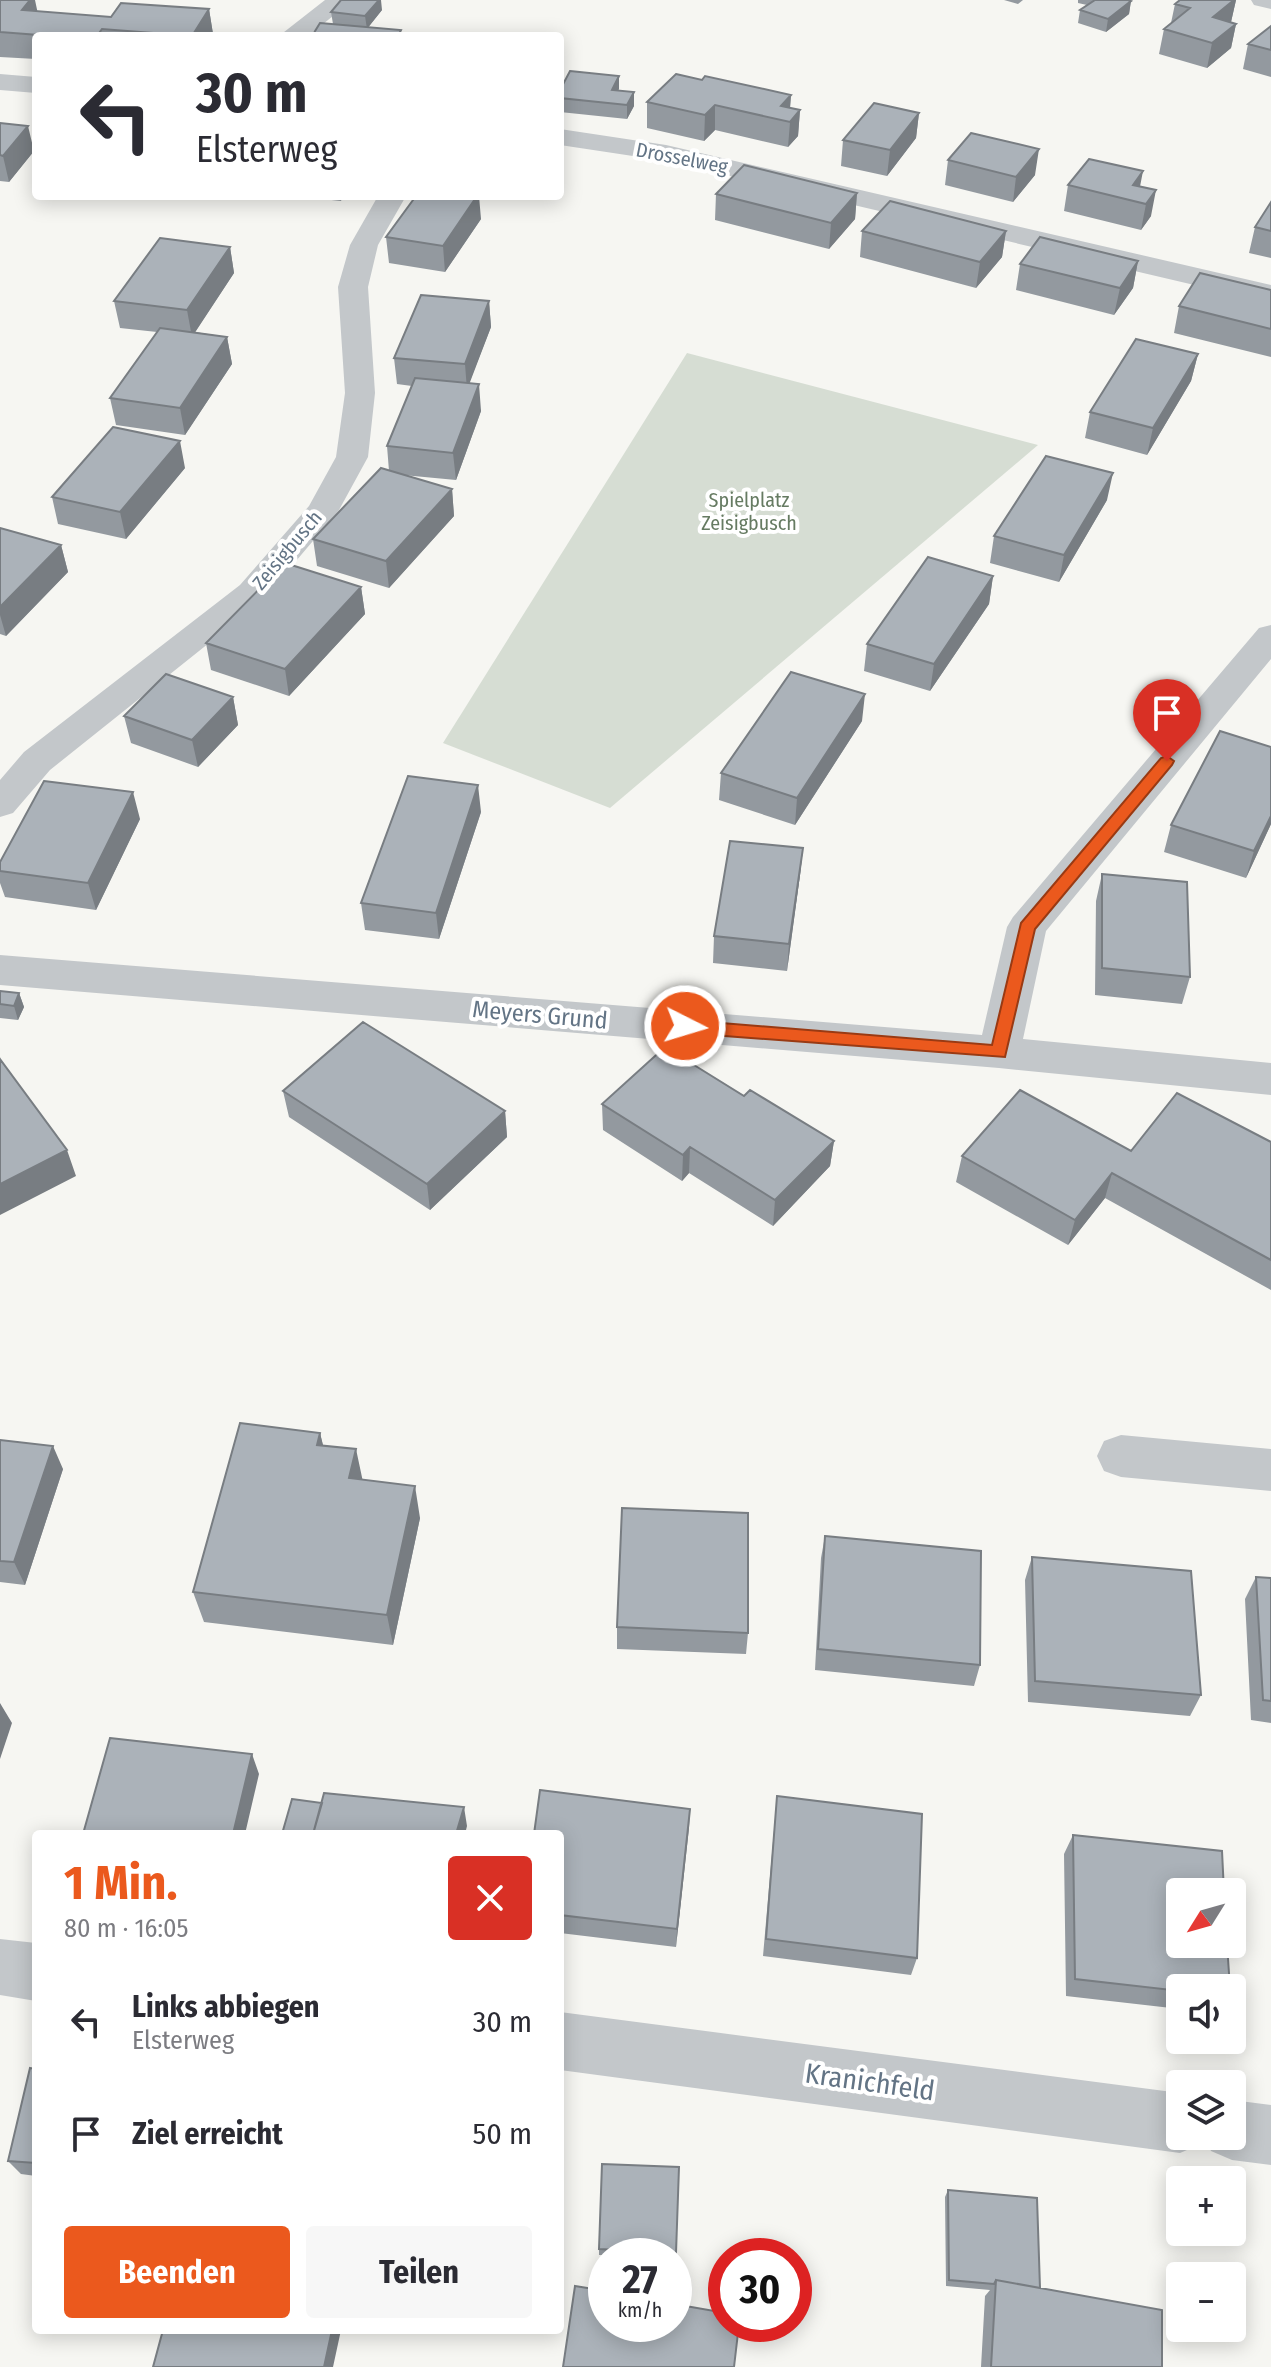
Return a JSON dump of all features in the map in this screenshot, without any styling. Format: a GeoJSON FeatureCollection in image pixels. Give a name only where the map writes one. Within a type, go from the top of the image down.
{"type":"FeatureCollection","features":[{"type":"Feature","properties":{"kind":"street"},"geometry":{"type":"LineString","coordinates":[[297,32],[341,0]]}},
{"type":"Feature","properties":{"kind":"street"},"geometry":{"type":"LineString","coordinates":[[1263,0],[1271,2]]}},
{"type":"Feature","properties":{"kind":"street"},"geometry":{"type":"LineString","coordinates":[[0,82],[32,85]]}},
{"type":"Feature","properties":{"kind":"street","name":"Drosselweg"},"geometry":{"type":"LineString","coordinates":[[564,138],[666,153],[1271,294]]}},
{"type":"Feature","properties":{"kind":"street","name":"Zeisigbusch"},"geometry":{"type":"LineString","coordinates":[[0,804],[37,761],[252,592],[323,510],[352,457],[360,393],[353,287],[364,245],[390,200]]}},
{"type":"Feature","properties":{"kind":"street"},"geometry":{"type":"LineString","coordinates":[[999,1052],[1027,927],[1271,636]]}},
{"type":"Feature","properties":{"kind":"street","name":"Meyers Grund"},"geometry":{"type":"LineString","coordinates":[[0,970],[999,1052],[1271,1079]]}},
{"type":"Feature","properties":{"kind":"street"},"geometry":{"type":"LineString","coordinates":[[1121,1456],[1271,1470]]}},
{"type":"Feature","properties":{"kind":"street"},"geometry":{"type":"LineString","coordinates":[[0,1967],[32,1971]]}},
{"type":"Feature","properties":{"kind":"street","name":"Kranichfeld"},"geometry":{"type":"LineString","coordinates":[[564,2042],[1166,2121]]}},
{"type":"Feature","properties":{"kind":"street"},"geometry":{"type":"LineString","coordinates":[[1246,2132],[1271,2135]]}},
{"type":"Feature","properties":{"kind":"green space","name":"Spielplatz Zeisigbusch"},"geometry":{"type":"Polygon","coordinates":[[[687,353],[1038,445],[610,808],[443,743],[687,353]]]}},
{"type":"Feature","properties":{"kind":"building"},"geometry":{"type":"Polygon","coordinates":[[[0,0],[30,0],[22,10],[111,17],[121,3],[209,9],[195,32],[102,29],[100,32],[32,32],[32,34],[0,32],[0,0]]]}},
{"type":"Feature","properties":{"kind":"building"},"geometry":{"type":"Polygon","coordinates":[[[341,0],[379,0],[365,16],[331,12],[341,0]]]}},
{"type":"Feature","properties":{"kind":"building"},"geometry":{"type":"Polygon","coordinates":[[[1095,0],[1131,1],[1108,19],[1080,10],[1095,0]]]}},
{"type":"Feature","properties":{"kind":"building"},"geometry":{"type":"Polygon","coordinates":[[[1180,0],[1234,0],[1213,17],[1236,24],[1212,43],[1164,29],[1190,8],[1175,4],[1180,0]]]}},
{"type":"Feature","properties":{"kind":"building"},"geometry":{"type":"Polygon","coordinates":[[[320,23],[401,30],[400,32],[314,32],[320,23]]]}},
{"type":"Feature","properties":{"kind":"building"},"geometry":{"type":"Polygon","coordinates":[[[1271,26],[1271,50],[1248,44],[1271,26]]]}},
{"type":"Feature","properties":{"kind":"building"},"geometry":{"type":"Polygon","coordinates":[[[570,71],[619,76],[612,90],[634,92],[627,105],[564,98],[564,82],[570,71]]]}},
{"type":"Feature","properties":{"kind":"building"},"geometry":{"type":"Polygon","coordinates":[[[676,74],[702,80],[705,76],[791,95],[781,106],[800,110],[790,122],[715,105],[705,115],[647,102],[676,74]]]}},
{"type":"Feature","properties":{"kind":"building"},"geometry":{"type":"Polygon","coordinates":[[[874,103],[919,113],[890,150],[843,140],[874,103]]]}},
{"type":"Feature","properties":{"kind":"building"},"geometry":{"type":"Polygon","coordinates":[[[0,123],[28,126],[3,156],[0,155],[0,123]]]}},
{"type":"Feature","properties":{"kind":"building"},"geometry":{"type":"Polygon","coordinates":[[[971,133],[1039,149],[1016,177],[948,160],[971,133]]]}},
{"type":"Feature","properties":{"kind":"building"},"geometry":{"type":"Polygon","coordinates":[[[1089,159],[1143,171],[1133,185],[1156,190],[1146,204],[1068,185],[1089,159]]]}},
{"type":"Feature","properties":{"kind":"building"},"geometry":{"type":"Polygon","coordinates":[[[744,165],[857,193],[831,223],[716,194],[744,165]]]}},
{"type":"Feature","properties":{"kind":"building"},"geometry":{"type":"Polygon","coordinates":[[[413,200],[474,200],[443,246],[386,237],[413,200]]]}},
{"type":"Feature","properties":{"kind":"building"},"geometry":{"type":"Polygon","coordinates":[[[890,201],[1006,231],[980,262],[862,231],[890,201]]]}},
{"type":"Feature","properties":{"kind":"building"},"geometry":{"type":"Polygon","coordinates":[[[1271,202],[1271,231],[1255,227],[1271,202]]]}},
{"type":"Feature","properties":{"kind":"building"},"geometry":{"type":"Polygon","coordinates":[[[1040,237],[1138,261],[1120,288],[1020,264],[1040,237]]]}},
{"type":"Feature","properties":{"kind":"building"},"geometry":{"type":"Polygon","coordinates":[[[160,238],[230,247],[187,310],[114,301],[160,238]]]}},
{"type":"Feature","properties":{"kind":"building"},"geometry":{"type":"Polygon","coordinates":[[[1200,273],[1271,290],[1271,329],[1179,306],[1200,273]]]}},
{"type":"Feature","properties":{"kind":"building"},"geometry":{"type":"Polygon","coordinates":[[[421,295],[489,301],[465,364],[394,358],[421,295]]]}},
{"type":"Feature","properties":{"kind":"building"},"geometry":{"type":"Polygon","coordinates":[[[160,328],[227,337],[180,408],[110,398],[160,328]]]}},
{"type":"Feature","properties":{"kind":"building"},"geometry":{"type":"Polygon","coordinates":[[[1136,339],[1198,354],[1153,428],[1090,412],[1136,339]]]}},
{"type":"Feature","properties":{"kind":"building"},"geometry":{"type":"Polygon","coordinates":[[[415,378],[479,384],[453,453],[387,446],[415,378]]]}},
{"type":"Feature","properties":{"kind":"building"},"geometry":{"type":"Polygon","coordinates":[[[113,427],[180,441],[120,512],[52,497],[113,427]]]}},
{"type":"Feature","properties":{"kind":"building"},"geometry":{"type":"Polygon","coordinates":[[[1046,456],[1113,473],[1064,555],[994,536],[1046,456]]]}},
{"type":"Feature","properties":{"kind":"building"},"geometry":{"type":"Polygon","coordinates":[[[381,468],[452,489],[386,561],[313,539],[381,468]]]}},
{"type":"Feature","properties":{"kind":"building"},"geometry":{"type":"Polygon","coordinates":[[[0,528],[61,545],[0,607],[0,528]]]}},
{"type":"Feature","properties":{"kind":"building"},"geometry":{"type":"Polygon","coordinates":[[[928,557],[993,576],[934,664],[867,644],[928,557]]]}},
{"type":"Feature","properties":{"kind":"building"},"geometry":{"type":"Polygon","coordinates":[[[285,563],[361,587],[285,669],[206,643],[285,563]]]}},
{"type":"Feature","properties":{"kind":"building"},"geometry":{"type":"Polygon","coordinates":[[[791,672],[865,694],[797,798],[721,773],[791,672]]]}},
{"type":"Feature","properties":{"kind":"building"},"geometry":{"type":"Polygon","coordinates":[[[166,674],[233,697],[192,740],[124,716],[166,674]]]}},
{"type":"Feature","properties":{"kind":"building"},"geometry":{"type":"Polygon","coordinates":[[[1220,731],[1271,747],[1271,816],[1254,851],[1171,825],[1220,731]]]}},
{"type":"Feature","properties":{"kind":"building"},"geometry":{"type":"Polygon","coordinates":[[[408,776],[478,785],[436,913],[361,903],[408,776]]]}},
{"type":"Feature","properties":{"kind":"building"},"geometry":{"type":"Polygon","coordinates":[[[44,781],[133,792],[88,883],[0,871],[0,862],[44,781]]]}},
{"type":"Feature","properties":{"kind":"building"},"geometry":{"type":"Polygon","coordinates":[[[730,841],[803,848],[789,944],[714,936],[730,841]]]}},
{"type":"Feature","properties":{"kind":"building"},"geometry":{"type":"Polygon","coordinates":[[[1102,874],[1187,882],[1190,977],[1102,968],[1102,874]]]}},
{"type":"Feature","properties":{"kind":"building"},"geometry":{"type":"Polygon","coordinates":[[[0,991],[19,993],[14,1006],[0,1004],[0,991]]]}},
{"type":"Feature","properties":{"kind":"building"},"geometry":{"type":"Polygon","coordinates":[[[363,1022],[505,1111],[427,1184],[283,1091],[363,1022]]]}},
{"type":"Feature","properties":{"kind":"building"},"geometry":{"type":"Polygon","coordinates":[[[665,1047],[744,1096],[750,1090],[834,1141],[775,1200],[690,1147],[683,1155],[602,1104],[665,1047]]]}},
{"type":"Feature","properties":{"kind":"building"},"geometry":{"type":"Polygon","coordinates":[[[0,1059],[67,1150],[0,1184],[0,1059]]]}},
{"type":"Feature","properties":{"kind":"building"},"geometry":{"type":"Polygon","coordinates":[[[1020,1090],[1131,1151],[1177,1093],[1271,1142],[1271,1260],[1112,1173],[1075,1220],[962,1156],[1020,1090]]]}},
{"type":"Feature","properties":{"kind":"building"},"geometry":{"type":"Polygon","coordinates":[[[240,1423],[320,1433],[317,1445],[356,1449],[349,1478],[415,1486],[387,1615],[193,1592],[240,1423]]]}},
{"type":"Feature","properties":{"kind":"building"},"geometry":{"type":"Polygon","coordinates":[[[0,1440],[53,1446],[14,1562],[0,1561],[0,1440]]]}},
{"type":"Feature","properties":{"kind":"building"},"geometry":{"type":"Polygon","coordinates":[[[622,1508],[748,1513],[748,1633],[617,1627],[622,1508]]]}},
{"type":"Feature","properties":{"kind":"building"},"geometry":{"type":"Polygon","coordinates":[[[825,1536],[981,1551],[980,1665],[818,1649],[825,1536]]]}},
{"type":"Feature","properties":{"kind":"building"},"geometry":{"type":"Polygon","coordinates":[[[1032,1557],[1191,1571],[1201,1695],[1035,1681],[1032,1557]]]}},
{"type":"Feature","properties":{"kind":"building"},"geometry":{"type":"Polygon","coordinates":[[[1256,1577],[1271,1578],[1271,1701],[1263,1700],[1256,1577]]]}},
{"type":"Feature","properties":{"kind":"building"},"geometry":{"type":"Polygon","coordinates":[[[110,1738],[252,1754],[234,1830],[84,1830],[110,1738]]]}},
{"type":"Feature","properties":{"kind":"building"},"geometry":{"type":"Polygon","coordinates":[[[540,1790],[690,1809],[677,1929],[564,1915],[564,1830],[535,1830],[540,1790]]]}},
{"type":"Feature","properties":{"kind":"building"},"geometry":{"type":"Polygon","coordinates":[[[324,1793],[464,1807],[457,1830],[314,1830],[324,1793]]]}},
{"type":"Feature","properties":{"kind":"building"},"geometry":{"type":"Polygon","coordinates":[[[777,1796],[922,1814],[917,1958],[766,1939],[777,1796]]]}},
{"type":"Feature","properties":{"kind":"building"},"geometry":{"type":"Polygon","coordinates":[[[292,1799],[322,1803],[314,1830],[283,1830],[292,1799]]]}},
{"type":"Feature","properties":{"kind":"building"},"geometry":{"type":"Polygon","coordinates":[[[1073,1835],[1222,1851],[1223,1878],[1166,1878],[1166,1958],[1228,1958],[1229,1974],[1166,1974],[1166,1989],[1075,1979],[1073,1835]]]}},
{"type":"Feature","properties":{"kind":"building"},"geometry":{"type":"Polygon","coordinates":[[[30,2068],[32,2068],[32,2163],[8,2161],[30,2068]]]}},
{"type":"Feature","properties":{"kind":"building"},"geometry":{"type":"Polygon","coordinates":[[[602,2164],[679,2167],[677,2238],[599,2238],[602,2164]]]}},
{"type":"Feature","properties":{"kind":"building"},"geometry":{"type":"Polygon","coordinates":[[[948,2190],[1037,2198],[1040,2288],[996,2280],[994,2284],[949,2280],[948,2190]]]}},
{"type":"Feature","properties":{"kind":"building"},"geometry":{"type":"Polygon","coordinates":[[[996,2280],[1162,2310],[1162,2367],[991,2367],[996,2280]]]}},
{"type":"Feature","properties":{"kind":"building"},"geometry":{"type":"Polygon","coordinates":[[[575,2286],[588,2288],[588,2342],[692,2342],[692,2307],[708,2310],[708,2342],[737,2342],[734,2367],[563,2367],[575,2286]]]}},
{"type":"Feature","properties":{"kind":"building"},"geometry":{"type":"Polygon","coordinates":[[[162,2334],[331,2334],[324,2367],[153,2367],[162,2334]]]}},
{"type":"Feature","properties":{"kind":"route"},"geometry":{"type":"LineString","coordinates":[[685,1026],[999,1052],[1027,927],[1167,761]]}}]}
